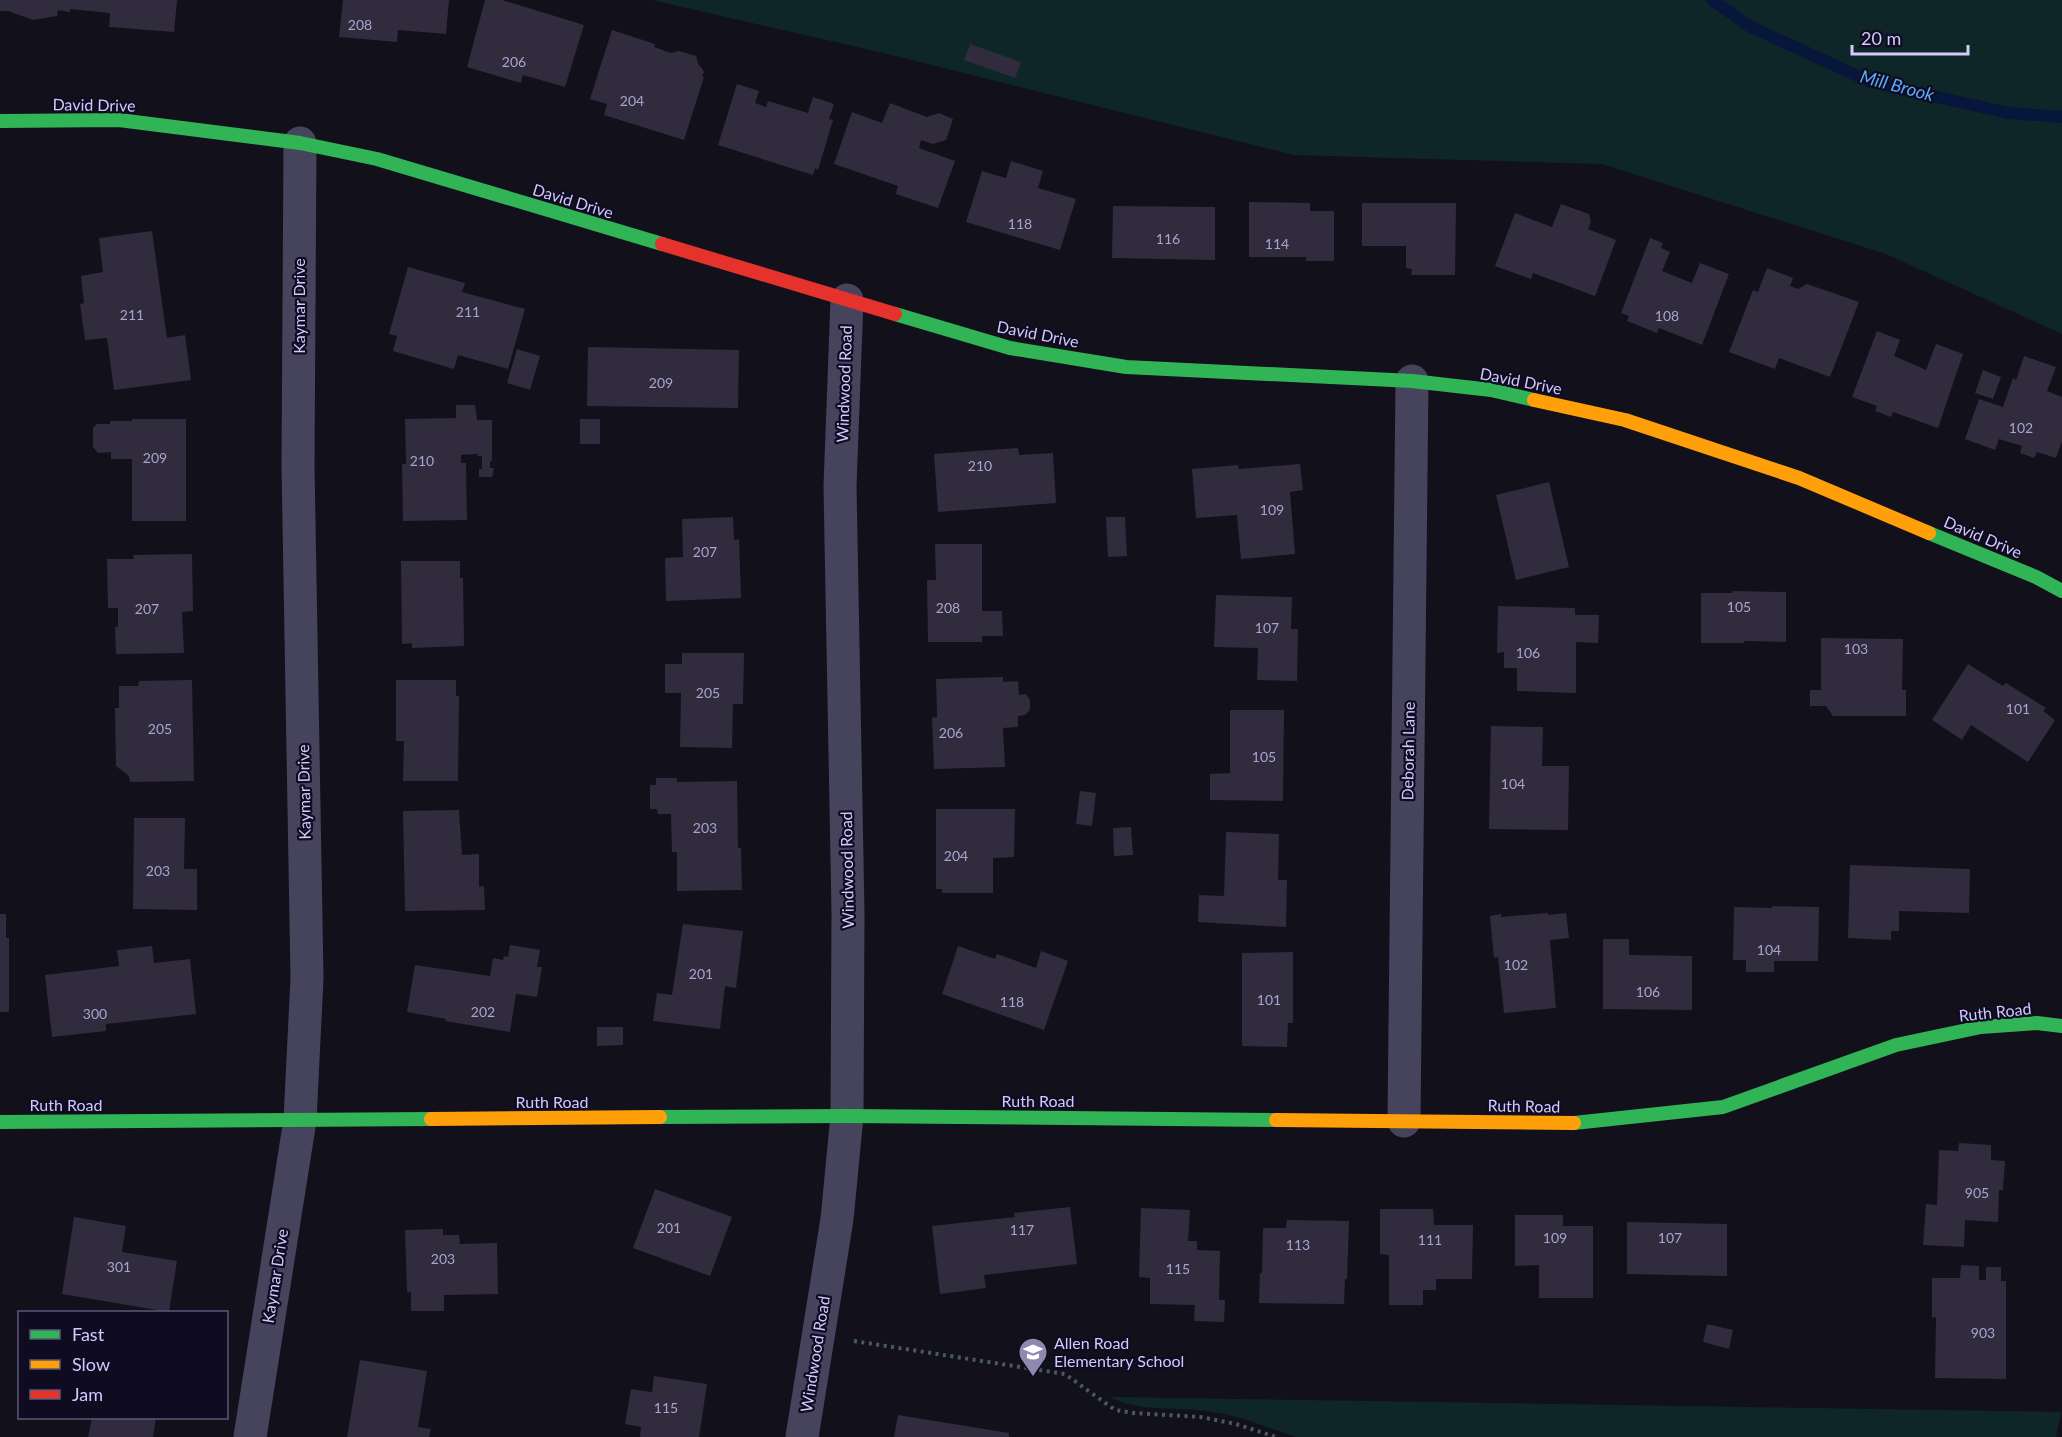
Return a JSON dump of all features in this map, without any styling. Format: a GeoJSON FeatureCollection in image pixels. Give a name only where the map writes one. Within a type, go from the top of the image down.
{"type":"FeatureCollection","features":[{"type":"Feature","properties":{"kind":"street","name":"David Drive"},"geometry":{"type":"LineString","coordinates":[[0,121],[119,120],[300,143],[388,163],[1010,348],[1126,367],[1412,381],[1491,390],[1625,420],[1799,478],[2036,577],[2062,591]]}},
{"type":"Feature","properties":{"kind":"street","name":"Kaymar Drive"},"geometry":{"type":"LineString","coordinates":[[250,1437],[300,1120],[307,978],[298,465],[300,143]]}},
{"type":"Feature","properties":{"kind":"street","name":"Windwood Road"},"geometry":{"type":"LineString","coordinates":[[802,1437],[837,1219],[847,1116],[848,913],[840,486],[848,300]]}},
{"type":"Feature","properties":{"kind":"street","name":"Deborah Lane"},"geometry":{"type":"LineString","coordinates":[[1404,1121],[1412,381]]}},
{"type":"Feature","properties":{"kind":"street","name":"Ruth Road"},"geometry":{"type":"LineString","coordinates":[[0,1122],[847,1116],[1580,1123],[1723,1107],[1896,1046],[1981,1027],[2037,1023],[2062,1026]]}},
{"type":"Feature","properties":{"kind":"path"},"geometry":{"type":"LineString","coordinates":[[818,1335],[1065,1374],[1115,1410],[1200,1417],[1236,1424],[1276,1437]]}},
{"type":"Feature","properties":{"kind":"green space"},"geometry":{"type":"Polygon","coordinates":[[[652,0],[2062,0],[2062,334],[1886,254],[1602,164],[1294,155],[879,52],[652,0]]]}},
{"type":"Feature","properties":{"kind":"green space","name":"Allen Road Elementary School"},"geometry":{"type":"Polygon","coordinates":[[[1109,1397],[2061,1412],[2056,1437],[1296,1437],[1224,1414],[1200,1410],[1146,1407],[1109,1397]]]}},
{"type":"Feature","properties":{"kind":"building"},"geometry":{"type":"Polygon","coordinates":[[[0,0],[177,0],[174,32],[109,27],[110,13],[70,9],[70,12],[58,10],[57,16],[33,20],[8,11],[0,11],[0,0]]]}},
{"type":"Feature","properties":{"kind":"building"},"geometry":{"type":"Polygon","coordinates":[[[343,0],[449,0],[446,34],[398,30],[397,42],[339,37],[343,0]]]}},
{"type":"Feature","properties":{"kind":"building"},"geometry":{"type":"Polygon","coordinates":[[[485,0],[502,0],[584,25],[565,87],[523,75],[521,83],[467,67],[485,0]]]}},
{"type":"Feature","properties":{"kind":"building"},"geometry":{"type":"Polygon","coordinates":[[[612,30],[655,44],[654,47],[671,53],[679,51],[696,56],[704,77],[684,140],[604,115],[607,104],[590,99],[612,30]]]}},
{"type":"Feature","properties":{"kind":"building"},"geometry":{"type":"Polygon","coordinates":[[[970,44],[1021,62],[1015,78],[964,60],[970,44]]]}},
{"type":"Feature","properties":{"kind":"building"},"geometry":{"type":"Polygon","coordinates":[[[737,84],[759,91],[755,103],[766,107],[768,101],[808,113],[813,97],[834,104],[829,119],[833,120],[818,170],[815,168],[813,175],[718,145],[737,84]]]}},
{"type":"Feature","properties":{"kind":"building"},"geometry":{"type":"Polygon","coordinates":[[[890,103],[927,117],[939,113],[953,119],[946,140],[933,144],[921,140],[919,148],[955,161],[938,208],[896,194],[898,186],[834,164],[852,112],[882,123],[890,103]]]}},
{"type":"Feature","properties":{"kind":"building"},"geometry":{"type":"Polygon","coordinates":[[[1011,161],[1043,171],[1038,188],[1076,199],[1060,250],[966,222],[982,171],[1006,178],[1011,161]]]}},
{"type":"Feature","properties":{"kind":"building"},"geometry":{"type":"Polygon","coordinates":[[[1249,202],[1310,203],[1310,211],[1334,211],[1334,261],[1306,261],[1306,257],[1249,257],[1249,202]]]}},
{"type":"Feature","properties":{"kind":"building"},"geometry":{"type":"Polygon","coordinates":[[[1362,203],[1456,203],[1455,275],[1411,275],[1412,269],[1406,268],[1406,246],[1362,246],[1362,203]]]}},
{"type":"Feature","properties":{"kind":"building"},"geometry":{"type":"Polygon","coordinates":[[[1561,204],[1589,214],[1591,222],[1588,229],[1616,240],[1595,296],[1533,273],[1531,279],[1495,266],[1515,213],[1552,227],[1561,204]]]}},
{"type":"Feature","properties":{"kind":"building"},"geometry":{"type":"Polygon","coordinates":[[[1113,206],[1215,207],[1215,260],[1112,258],[1113,206]]]}},
{"type":"Feature","properties":{"kind":"building"},"geometry":{"type":"Polygon","coordinates":[[[152,231],[167,338],[185,335],[191,380],[114,390],[107,338],[85,340],[80,304],[84,303],[81,276],[103,272],[99,238],[152,231]]]}},
{"type":"Feature","properties":{"kind":"building"},"geometry":{"type":"Polygon","coordinates":[[[1650,238],[1663,243],[1661,248],[1670,252],[1662,271],[1692,283],[1700,263],[1729,274],[1702,345],[1659,328],[1657,333],[1627,321],[1629,316],[1621,313],[1650,238]]]}},
{"type":"Feature","properties":{"kind":"building"},"geometry":{"type":"Polygon","coordinates":[[[408,267],[465,283],[462,292],[525,309],[508,369],[458,355],[454,369],[393,351],[397,336],[389,334],[408,267]]]}},
{"type":"Feature","properties":{"kind":"building"},"geometry":{"type":"Polygon","coordinates":[[[1767,268],[1793,278],[1790,286],[1798,289],[1807,284],[1859,302],[1830,377],[1779,358],[1775,369],[1729,352],[1753,290],[1758,292],[1767,268]]]}},
{"type":"Feature","properties":{"kind":"building"},"geometry":{"type":"Polygon","coordinates":[[[1877,331],[1900,340],[1894,356],[1926,370],[1936,344],[1963,354],[1938,428],[1893,412],[1891,417],[1875,411],[1877,406],[1852,397],[1877,331]]]}},
{"type":"Feature","properties":{"kind":"building"},"geometry":{"type":"Polygon","coordinates":[[[588,347],[739,350],[738,408],[587,406],[588,347]]]}},
{"type":"Feature","properties":{"kind":"building"},"geometry":{"type":"Polygon","coordinates":[[[517,349],[540,356],[530,390],[507,383],[517,349]]]}},
{"type":"Feature","properties":{"kind":"building"},"geometry":{"type":"Polygon","coordinates":[[[2024,356],[2056,367],[2047,391],[2062,397],[2062,441],[2056,458],[2037,452],[2034,458],[2020,453],[2022,446],[1999,439],[1995,450],[1965,439],[1979,399],[2003,407],[2024,356]]]}},
{"type":"Feature","properties":{"kind":"building"},"geometry":{"type":"Polygon","coordinates":[[[1983,370],[2001,377],[1993,399],[1975,393],[1983,370]]]}},
{"type":"Feature","properties":{"kind":"building"},"geometry":{"type":"Polygon","coordinates":[[[456,405],[475,405],[477,420],[492,420],[490,468],[494,468],[492,477],[479,477],[479,469],[482,469],[482,456],[477,456],[478,454],[461,455],[461,463],[466,463],[467,520],[403,521],[402,464],[406,464],[405,419],[456,418],[456,405]]]}},
{"type":"Feature","properties":{"kind":"building"},"geometry":{"type":"Polygon","coordinates":[[[132,419],[186,419],[186,521],[132,521],[132,459],[111,459],[111,452],[98,453],[93,447],[93,428],[97,424],[110,424],[110,421],[132,421],[132,419]]]}},
{"type":"Feature","properties":{"kind":"building"},"geometry":{"type":"Polygon","coordinates":[[[580,419],[600,419],[600,444],[580,444],[580,419]]]}},
{"type":"Feature","properties":{"kind":"building"},"geometry":{"type":"Polygon","coordinates":[[[1018,448],[1019,455],[1053,453],[1056,503],[938,512],[934,454],[1018,448]]]}},
{"type":"Feature","properties":{"kind":"building"},"geometry":{"type":"Polygon","coordinates":[[[1300,464],[1303,490],[1290,492],[1295,554],[1241,559],[1237,515],[1196,518],[1192,469],[1238,465],[1239,469],[1300,464]]]}},
{"type":"Feature","properties":{"kind":"building"},"geometry":{"type":"Polygon","coordinates":[[[1549,482],[1569,567],[1516,580],[1496,495],[1549,482]]]}},
{"type":"Feature","properties":{"kind":"building"},"geometry":{"type":"Polygon","coordinates":[[[733,517],[734,540],[739,539],[741,598],[666,601],[665,558],[683,557],[682,519],[733,517]]]}},
{"type":"Feature","properties":{"kind":"building"},"geometry":{"type":"Polygon","coordinates":[[[1106,517],[1125,517],[1127,556],[1108,557],[1106,517]]]}},
{"type":"Feature","properties":{"kind":"building"},"geometry":{"type":"Polygon","coordinates":[[[935,544],[982,544],[982,611],[1002,611],[1003,636],[982,636],[982,642],[928,642],[927,580],[936,580],[935,544]]]}},
{"type":"Feature","properties":{"kind":"building"},"geometry":{"type":"Polygon","coordinates":[[[192,554],[193,611],[182,612],[184,653],[116,654],[115,627],[118,627],[118,608],[108,608],[107,559],[134,559],[133,555],[192,554]]]}},
{"type":"Feature","properties":{"kind":"building"},"geometry":{"type":"Polygon","coordinates":[[[401,561],[460,561],[460,578],[463,578],[464,646],[412,648],[412,643],[402,644],[401,561]]]}},
{"type":"Feature","properties":{"kind":"building"},"geometry":{"type":"Polygon","coordinates":[[[1733,591],[1786,592],[1786,642],[1701,643],[1701,593],[1732,593],[1733,591]]]}},
{"type":"Feature","properties":{"kind":"building"},"geometry":{"type":"Polygon","coordinates":[[[1216,595],[1292,597],[1291,629],[1298,629],[1297,681],[1257,680],[1258,648],[1214,647],[1216,595]]]}},
{"type":"Feature","properties":{"kind":"building"},"geometry":{"type":"Polygon","coordinates":[[[1498,606],[1575,608],[1575,615],[1599,615],[1598,643],[1576,642],[1576,693],[1517,691],[1517,668],[1504,668],[1504,652],[1497,653],[1498,606]]]}},
{"type":"Feature","properties":{"kind":"building"},"geometry":{"type":"Polygon","coordinates":[[[1821,638],[1903,639],[1902,690],[1906,690],[1906,716],[1833,716],[1826,706],[1810,706],[1810,690],[1821,690],[1821,638]]]}},
{"type":"Feature","properties":{"kind":"building"},"geometry":{"type":"Polygon","coordinates":[[[682,653],[744,653],[743,704],[733,704],[732,748],[680,747],[681,693],[665,693],[665,664],[682,664],[682,653]]]}},
{"type":"Feature","properties":{"kind":"building"},"geometry":{"type":"Polygon","coordinates":[[[1968,664],[2003,686],[2006,683],[2046,708],[2043,711],[2055,720],[2028,762],[1971,725],[1962,740],[1932,720],[1968,664]]]}},
{"type":"Feature","properties":{"kind":"building"},"geometry":{"type":"Polygon","coordinates":[[[1003,677],[1003,682],[1018,681],[1019,695],[1026,694],[1030,700],[1030,710],[1025,715],[1018,716],[1018,727],[1003,728],[1005,767],[934,769],[932,718],[937,717],[936,679],[1003,677]]]}},
{"type":"Feature","properties":{"kind":"building"},"geometry":{"type":"Polygon","coordinates":[[[192,680],[194,781],[130,782],[129,776],[116,766],[115,708],[119,708],[119,686],[138,686],[139,681],[192,680]]]}},
{"type":"Feature","properties":{"kind":"building"},"geometry":{"type":"Polygon","coordinates":[[[396,680],[456,680],[456,696],[459,696],[458,781],[403,781],[404,741],[396,741],[396,680]]]}},
{"type":"Feature","properties":{"kind":"building"},"geometry":{"type":"Polygon","coordinates":[[[1230,710],[1284,710],[1283,801],[1210,800],[1210,774],[1230,773],[1230,710]]]}},
{"type":"Feature","properties":{"kind":"building"},"geometry":{"type":"Polygon","coordinates":[[[1491,726],[1543,727],[1542,766],[1569,766],[1568,830],[1489,829],[1491,726]]]}},
{"type":"Feature","properties":{"kind":"building"},"geometry":{"type":"Polygon","coordinates":[[[656,778],[677,778],[677,782],[737,781],[738,848],[741,848],[742,890],[677,891],[677,852],[672,852],[671,814],[658,814],[657,809],[650,809],[650,785],[656,785],[656,778]]]}},
{"type":"Feature","properties":{"kind":"building"},"geometry":{"type":"Polygon","coordinates":[[[1080,791],[1096,793],[1092,826],[1076,824],[1080,791]]]}},
{"type":"Feature","properties":{"kind":"building"},"geometry":{"type":"Polygon","coordinates":[[[936,809],[1015,809],[1014,857],[993,858],[993,893],[942,893],[942,889],[936,889],[936,809]]]}},
{"type":"Feature","properties":{"kind":"building"},"geometry":{"type":"Polygon","coordinates":[[[459,810],[462,855],[479,854],[479,887],[484,886],[485,910],[405,911],[403,811],[459,810]]]}},
{"type":"Feature","properties":{"kind":"building"},"geometry":{"type":"Polygon","coordinates":[[[134,818],[185,818],[184,869],[197,869],[197,910],[133,909],[134,818]]]}},
{"type":"Feature","properties":{"kind":"building"},"geometry":{"type":"Polygon","coordinates":[[[1131,827],[1133,855],[1114,856],[1113,828],[1131,827]]]}},
{"type":"Feature","properties":{"kind":"building"},"geometry":{"type":"Polygon","coordinates":[[[1226,832],[1279,834],[1278,880],[1287,880],[1286,927],[1198,922],[1199,895],[1224,896],[1226,832]]]}},
{"type":"Feature","properties":{"kind":"building"},"geometry":{"type":"Polygon","coordinates":[[[1850,865],[1970,869],[1969,913],[1899,911],[1899,931],[1891,931],[1891,940],[1848,938],[1850,865]]]}},
{"type":"Feature","properties":{"kind":"building"},"geometry":{"type":"Polygon","coordinates":[[[1772,906],[1819,907],[1818,961],[1774,961],[1774,972],[1746,972],[1746,960],[1733,960],[1734,907],[1772,908],[1772,906]]]}},
{"type":"Feature","properties":{"kind":"building"},"geometry":{"type":"Polygon","coordinates":[[[1548,913],[1548,915],[1566,913],[1569,938],[1550,940],[1556,1008],[1504,1013],[1498,957],[1494,958],[1490,916],[1548,913]]]}},
{"type":"Feature","properties":{"kind":"building"},"geometry":{"type":"Polygon","coordinates":[[[0,914],[6,914],[6,938],[9,938],[9,1012],[0,1012],[0,914]]]}},
{"type":"Feature","properties":{"kind":"building"},"geometry":{"type":"Polygon","coordinates":[[[683,924],[743,931],[736,988],[725,986],[720,1029],[653,1021],[657,993],[672,995],[683,924]]]}},
{"type":"Feature","properties":{"kind":"building"},"geometry":{"type":"Polygon","coordinates":[[[1603,939],[1629,939],[1629,955],[1692,956],[1692,1010],[1603,1009],[1603,939]]]}},
{"type":"Feature","properties":{"kind":"building"},"geometry":{"type":"Polygon","coordinates":[[[510,945],[540,950],[537,967],[542,967],[537,997],[516,994],[510,1032],[407,1012],[415,965],[490,976],[493,958],[503,960],[504,956],[508,957],[510,945]]]}},
{"type":"Feature","properties":{"kind":"building"},"geometry":{"type":"Polygon","coordinates":[[[152,946],[154,963],[190,959],[196,1014],[106,1024],[106,1031],[52,1037],[45,975],[119,966],[117,950],[152,946]]]}},
{"type":"Feature","properties":{"kind":"building"},"geometry":{"type":"Polygon","coordinates":[[[958,946],[995,959],[997,954],[1036,968],[1041,951],[1068,961],[1044,1030],[942,994],[958,946]]]}},
{"type":"Feature","properties":{"kind":"building"},"geometry":{"type":"Polygon","coordinates":[[[1293,952],[1293,1023],[1288,1023],[1287,1047],[1242,1046],[1242,953],[1293,952]]]}},
{"type":"Feature","properties":{"kind":"building"},"geometry":{"type":"Polygon","coordinates":[[[597,1027],[623,1027],[623,1045],[597,1046],[597,1027]]]}},
{"type":"Feature","properties":{"kind":"building"},"geometry":{"type":"Polygon","coordinates":[[[1959,1143],[1991,1145],[1991,1160],[2005,1161],[2003,1190],[1999,1190],[1998,1222],[1965,1220],[1964,1247],[1923,1245],[1926,1204],[1937,1205],[1939,1150],[1958,1151],[1959,1143]]]}},
{"type":"Feature","properties":{"kind":"building"},"geometry":{"type":"Polygon","coordinates":[[[655,1189],[732,1217],[710,1276],[633,1248],[655,1189]]]}},
{"type":"Feature","properties":{"kind":"building"},"geometry":{"type":"Polygon","coordinates":[[[1070,1207],[1077,1264],[984,1275],[986,1288],[940,1294],[932,1226],[1015,1217],[1014,1213],[1070,1207]]]}},
{"type":"Feature","properties":{"kind":"building"},"geometry":{"type":"Polygon","coordinates":[[[1141,1208],[1190,1210],[1188,1241],[1197,1241],[1197,1250],[1220,1251],[1219,1300],[1225,1300],[1224,1322],[1194,1321],[1195,1305],[1150,1304],[1150,1278],[1139,1277],[1141,1208]]]}},
{"type":"Feature","properties":{"kind":"building"},"geometry":{"type":"Polygon","coordinates":[[[1380,1209],[1433,1209],[1434,1225],[1473,1225],[1472,1279],[1436,1279],[1436,1290],[1423,1290],[1423,1305],[1389,1305],[1389,1255],[1380,1254],[1380,1209]]]}},
{"type":"Feature","properties":{"kind":"building"},"geometry":{"type":"Polygon","coordinates":[[[1515,1215],[1563,1215],[1563,1226],[1593,1226],[1593,1298],[1539,1298],[1539,1265],[1515,1266],[1515,1215]]]}},
{"type":"Feature","properties":{"kind":"building"},"geometry":{"type":"Polygon","coordinates":[[[74,1217],[126,1226],[122,1252],[177,1261],[169,1311],[62,1294],[74,1217]]]}},
{"type":"Feature","properties":{"kind":"building"},"geometry":{"type":"Polygon","coordinates":[[[1287,1220],[1349,1221],[1344,1304],[1259,1303],[1263,1228],[1286,1228],[1287,1220]]]}},
{"type":"Feature","properties":{"kind":"building"},"geometry":{"type":"Polygon","coordinates":[[[1627,1222],[1727,1224],[1727,1276],[1627,1274],[1627,1222]]]}},
{"type":"Feature","properties":{"kind":"building"},"geometry":{"type":"Polygon","coordinates":[[[443,1229],[443,1235],[459,1235],[460,1244],[497,1243],[498,1294],[444,1295],[444,1311],[411,1311],[411,1292],[407,1292],[405,1230],[443,1229]]]}},
{"type":"Feature","properties":{"kind":"building"},"geometry":{"type":"Polygon","coordinates":[[[1961,1265],[1979,1266],[1979,1280],[1986,1280],[1986,1267],[2001,1267],[2001,1281],[2006,1281],[2006,1379],[1935,1378],[1936,1317],[1932,1318],[1932,1278],[1960,1278],[1961,1265]]]}},
{"type":"Feature","properties":{"kind":"building"},"geometry":{"type":"Polygon","coordinates":[[[1707,1324],[1733,1330],[1729,1349],[1703,1342],[1707,1324]]]}},
{"type":"Feature","properties":{"kind":"building"},"geometry":{"type":"Polygon","coordinates":[[[360,1360],[427,1371],[418,1427],[431,1429],[429,1437],[347,1437],[360,1360]]]}},
{"type":"Feature","properties":{"kind":"building"},"geometry":{"type":"Polygon","coordinates":[[[654,1376],[707,1384],[699,1437],[640,1437],[641,1427],[625,1424],[631,1389],[652,1392],[654,1376]]]}},
{"type":"Feature","properties":{"kind":"building"},"geometry":{"type":"Polygon","coordinates":[[[898,1415],[1009,1433],[1009,1437],[894,1437],[898,1415]]]}},
{"type":"Feature","properties":{"kind":"building"},"geometry":{"type":"Polygon","coordinates":[[[92,1419],[156,1419],[153,1437],[88,1437],[92,1419]]]}},
{"type":"Feature","properties":{"kind":"waterway","name":"Mill Brook"},"geometry":{"type":"LineString","coordinates":[[1712,0],[1751,27],[1871,82],[2008,113],[2062,117]]}},
{"type":"Feature","properties":{"kind":"traffic: fast"},"geometry":{"type":"LineString","coordinates":[[0,121],[119,120],[300,143],[377,159],[662,244]]}},
{"type":"Feature","properties":{"kind":"traffic: fast"},"geometry":{"type":"LineString","coordinates":[[895,314],[1010,348],[1126,367],[1412,381],[1491,390],[1534,400]]}},
{"type":"Feature","properties":{"kind":"traffic: fast"},"geometry":{"type":"LineString","coordinates":[[1929,533],[2036,577],[2062,591]]}},
{"type":"Feature","properties":{"kind":"traffic: fast"},"geometry":{"type":"LineString","coordinates":[[1574,1123],[1723,1107],[1896,1045],[1981,1027],[2037,1023],[2062,1026]]}},
{"type":"Feature","properties":{"kind":"traffic: fast"},"geometry":{"type":"LineString","coordinates":[[660,1117],[847,1116],[1276,1120]]}},
{"type":"Feature","properties":{"kind":"traffic: fast"},"geometry":{"type":"LineString","coordinates":[[0,1122],[431,1119]]}},
{"type":"Feature","properties":{"kind":"traffic: slow"},"geometry":{"type":"LineString","coordinates":[[1534,400],[1625,420],[1799,478],[1929,533]]}},
{"type":"Feature","properties":{"kind":"traffic: slow"},"geometry":{"type":"LineString","coordinates":[[431,1119],[660,1117]]}},
{"type":"Feature","properties":{"kind":"traffic: slow"},"geometry":{"type":"LineString","coordinates":[[1276,1120],[1574,1123]]}},
{"type":"Feature","properties":{"kind":"traffic: jam"},"geometry":{"type":"LineString","coordinates":[[662,244],[895,314]]}},
{"type":"Feature","properties":{"kind":"place","name":"Allen Road Elementary School"},"geometry":{"type":"Point","coordinates":[1033,1378]}}]}
